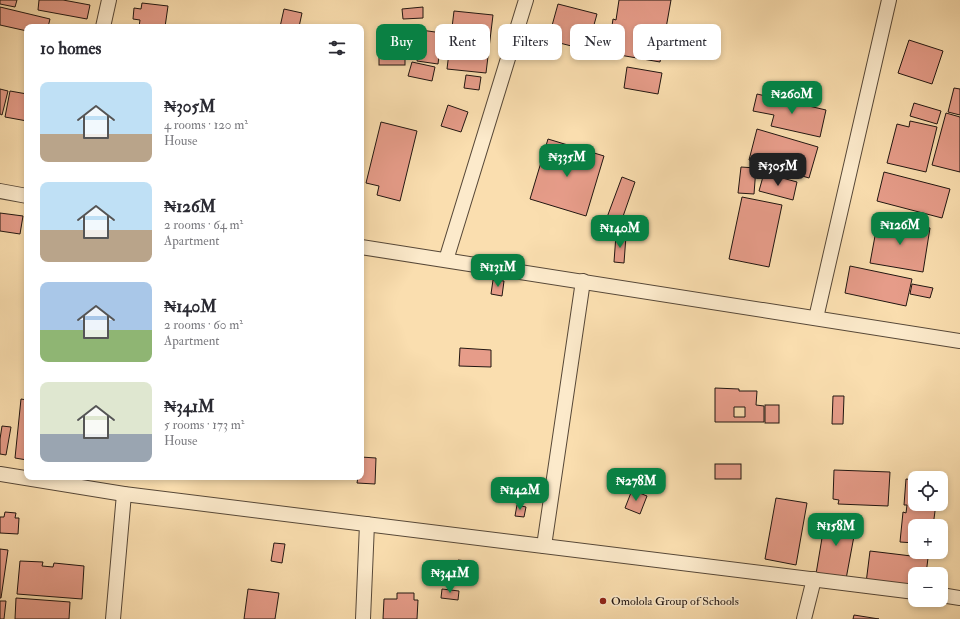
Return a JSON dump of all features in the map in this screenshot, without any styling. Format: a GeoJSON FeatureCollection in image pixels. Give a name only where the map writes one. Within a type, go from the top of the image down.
{"type":"FeatureCollection","features":[{"type":"Feature","properties":{"kind":"street"},"geometry":{"type":"LineString","coordinates":[[104,24],[108,0]]}},
{"type":"Feature","properties":{"kind":"street"},"geometry":{"type":"LineString","coordinates":[[446,260],[525,0]]}},
{"type":"Feature","properties":{"kind":"street"},"geometry":{"type":"LineString","coordinates":[[816,318],[889,0]]}},
{"type":"Feature","properties":{"kind":"street"},"geometry":{"type":"LineString","coordinates":[[0,191],[24,195]]}},
{"type":"Feature","properties":{"kind":"street"},"geometry":{"type":"LineString","coordinates":[[364,247],[960,341]]}},
{"type":"Feature","properties":{"kind":"street"},"geometry":{"type":"LineString","coordinates":[[544,546],[583,282]]}},
{"type":"Feature","properties":{"kind":"street"},"geometry":{"type":"LineString","coordinates":[[0,474],[24,478]]}},
{"type":"Feature","properties":{"kind":"street"},"geometry":{"type":"LineString","coordinates":[[37,480],[124,494],[908,591]]}},
{"type":"Feature","properties":{"kind":"street"},"geometry":{"type":"LineString","coordinates":[[113,619],[124,494]]}},
{"type":"Feature","properties":{"kind":"street"},"geometry":{"type":"LineString","coordinates":[[363,619],[367,524]]}},
{"type":"Feature","properties":{"kind":"street"},"geometry":{"type":"LineString","coordinates":[[804,619],[814,580]]}},
{"type":"Feature","properties":{"kind":"street"},"geometry":{"type":"LineString","coordinates":[[948,596],[960,598]]}},
{"type":"Feature","properties":{"kind":"building"},"geometry":{"type":"Polygon","coordinates":[[[0,0],[17,0],[15,7],[0,4],[0,0]]]}},
{"type":"Feature","properties":{"kind":"building"},"geometry":{"type":"Polygon","coordinates":[[[39,0],[63,0],[90,5],[87,19],[38,10],[39,0]]]}},
{"type":"Feature","properties":{"kind":"building"},"geometry":{"type":"Polygon","coordinates":[[[619,0],[671,0],[667,24],[633,24],[633,57],[625,56],[625,24],[612,24],[613,19],[616,20],[619,0]]]}},
{"type":"Feature","properties":{"kind":"building"},"geometry":{"type":"Polygon","coordinates":[[[142,3],[168,6],[165,24],[139,24],[140,20],[133,19],[134,8],[141,9],[142,3]]]}},
{"type":"Feature","properties":{"kind":"building"},"geometry":{"type":"Polygon","coordinates":[[[558,4],[597,14],[594,24],[570,24],[570,46],[562,44],[562,24],[552,24],[558,4]]]}},
{"type":"Feature","properties":{"kind":"building"},"geometry":{"type":"Polygon","coordinates":[[[0,7],[50,19],[49,24],[24,24],[24,30],[0,25],[0,7]]]}},
{"type":"Feature","properties":{"kind":"building"},"geometry":{"type":"Polygon","coordinates":[[[423,7],[423,18],[403,19],[402,9],[423,7]]]}},
{"type":"Feature","properties":{"kind":"building"},"geometry":{"type":"Polygon","coordinates":[[[284,9],[302,13],[300,24],[281,24],[284,9]]]}},
{"type":"Feature","properties":{"kind":"building"},"geometry":{"type":"Polygon","coordinates":[[[454,11],[493,15],[490,40],[490,24],[452,24],[454,11]]]}},
{"type":"Feature","properties":{"kind":"building"},"geometry":{"type":"Polygon","coordinates":[[[427,31],[435,32],[435,60],[439,60],[438,64],[417,61],[427,60],[427,31]]]}},
{"type":"Feature","properties":{"kind":"building"},"geometry":{"type":"Polygon","coordinates":[[[909,40],[943,51],[932,84],[898,73],[909,40]]]}},
{"type":"Feature","properties":{"kind":"building"},"geometry":{"type":"Polygon","coordinates":[[[379,60],[405,60],[405,65],[379,65],[379,60]]]}},
{"type":"Feature","properties":{"kind":"building"},"geometry":{"type":"Polygon","coordinates":[[[448,60],[488,60],[486,73],[447,69],[448,60]]]}},
{"type":"Feature","properties":{"kind":"building"},"geometry":{"type":"Polygon","coordinates":[[[648,60],[660,60],[660,62],[648,60]]]}},
{"type":"Feature","properties":{"kind":"building"},"geometry":{"type":"Polygon","coordinates":[[[412,62],[435,67],[432,81],[408,76],[412,62]]]}},
{"type":"Feature","properties":{"kind":"building"},"geometry":{"type":"Polygon","coordinates":[[[627,67],[662,73],[658,94],[624,88],[627,67]]]}},
{"type":"Feature","properties":{"kind":"building"},"geometry":{"type":"Polygon","coordinates":[[[466,75],[481,77],[479,90],[464,88],[466,75]]]}},
{"type":"Feature","properties":{"kind":"building"},"geometry":{"type":"Polygon","coordinates":[[[954,88],[960,89],[960,115],[948,112],[954,88]]]}},
{"type":"Feature","properties":{"kind":"building"},"geometry":{"type":"Polygon","coordinates":[[[0,89],[8,91],[2,115],[0,114],[0,89]]]}},
{"type":"Feature","properties":{"kind":"building"},"geometry":{"type":"Polygon","coordinates":[[[10,91],[24,93],[24,120],[5,117],[10,91]]]}},
{"type":"Feature","properties":{"kind":"building"},"geometry":{"type":"Polygon","coordinates":[[[757,94],[826,110],[820,137],[771,126],[774,115],[753,111],[757,94]]]}},
{"type":"Feature","properties":{"kind":"building"},"geometry":{"type":"Polygon","coordinates":[[[914,103],[941,111],[937,124],[910,116],[914,103]]]}},
{"type":"Feature","properties":{"kind":"building"},"geometry":{"type":"Polygon","coordinates":[[[448,105],[468,112],[461,132],[441,126],[448,105]]]}},
{"type":"Feature","properties":{"kind":"building"},"geometry":{"type":"Polygon","coordinates":[[[946,113],[960,117],[960,172],[932,165],[946,113]]]}},
{"type":"Feature","properties":{"kind":"building"},"geometry":{"type":"Polygon","coordinates":[[[910,121],[937,127],[926,172],[887,163],[897,124],[909,127],[910,121]]]}},
{"type":"Feature","properties":{"kind":"building"},"geometry":{"type":"Polygon","coordinates":[[[381,122],[417,131],[400,201],[377,195],[379,186],[366,183],[381,122]]]}},
{"type":"Feature","properties":{"kind":"building"},"geometry":{"type":"Polygon","coordinates":[[[757,129],[818,147],[809,178],[749,160],[757,129]]]}},
{"type":"Feature","properties":{"kind":"building"},"geometry":{"type":"Polygon","coordinates":[[[548,139],[604,156],[586,216],[530,199],[548,139]]]}},
{"type":"Feature","properties":{"kind":"building"},"geometry":{"type":"Polygon","coordinates":[[[741,167],[756,168],[754,194],[738,193],[741,167]]]}},
{"type":"Feature","properties":{"kind":"building"},"geometry":{"type":"Polygon","coordinates":[[[884,172],[950,189],[942,218],[877,201],[884,172]]]}},
{"type":"Feature","properties":{"kind":"building"},"geometry":{"type":"Polygon","coordinates":[[[764,173],[797,182],[793,200],[759,191],[764,173]]]}},
{"type":"Feature","properties":{"kind":"building"},"geometry":{"type":"Polygon","coordinates":[[[622,177],[635,182],[620,225],[606,220],[622,177]]]}},
{"type":"Feature","properties":{"kind":"building"},"geometry":{"type":"Polygon","coordinates":[[[742,197],[782,205],[769,267],[729,259],[742,197]]]}},
{"type":"Feature","properties":{"kind":"building"},"geometry":{"type":"Polygon","coordinates":[[[0,213],[23,216],[20,234],[0,231],[0,213]]]}},
{"type":"Feature","properties":{"kind":"building"},"geometry":{"type":"Polygon","coordinates":[[[878,220],[930,228],[923,272],[870,263],[878,220]]]}},
{"type":"Feature","properties":{"kind":"building"},"geometry":{"type":"Polygon","coordinates":[[[616,235],[626,236],[624,263],[614,262],[616,235]]]}},
{"type":"Feature","properties":{"kind":"building"},"geometry":{"type":"Polygon","coordinates":[[[850,266],[912,279],[906,306],[845,293],[850,266]]]}},
{"type":"Feature","properties":{"kind":"building"},"geometry":{"type":"Polygon","coordinates":[[[493,280],[504,281],[502,296],[491,294],[493,280]]]}},
{"type":"Feature","properties":{"kind":"building"},"geometry":{"type":"Polygon","coordinates":[[[912,284],[933,288],[930,298],[910,294],[912,284]]]}},
{"type":"Feature","properties":{"kind":"building"},"geometry":{"type":"Polygon","coordinates":[[[460,348],[491,350],[491,367],[459,366],[460,348]]]}},
{"type":"Feature","properties":{"kind":"building"},"geometry":{"type":"Polygon","coordinates":[[[715,388],[739,389],[739,391],[757,391],[756,405],[764,406],[764,422],[715,422],[715,388]],[[734,407],[734,417],[745,417],[745,407],[734,407]]]}},
{"type":"Feature","properties":{"kind":"building"},"geometry":{"type":"Polygon","coordinates":[[[833,396],[844,396],[843,424],[832,424],[833,396]]]}},
{"type":"Feature","properties":{"kind":"building"},"geometry":{"type":"Polygon","coordinates":[[[21,399],[24,400],[24,460],[15,458],[21,399]]]}},
{"type":"Feature","properties":{"kind":"building"},"geometry":{"type":"Polygon","coordinates":[[[765,405],[779,405],[779,423],[765,423],[765,405]]]}},
{"type":"Feature","properties":{"kind":"building"},"geometry":{"type":"Polygon","coordinates":[[[2,426],[11,427],[6,455],[0,454],[2,426]]]}},
{"type":"Feature","properties":{"kind":"building"},"geometry":{"type":"Polygon","coordinates":[[[364,457],[376,458],[375,484],[357,483],[358,480],[364,480],[364,457]]]}},
{"type":"Feature","properties":{"kind":"building"},"geometry":{"type":"Polygon","coordinates":[[[715,464],[741,464],[741,479],[715,479],[715,464]]]}},
{"type":"Feature","properties":{"kind":"building"},"geometry":{"type":"Polygon","coordinates":[[[834,470],[890,472],[888,506],[838,504],[839,500],[833,499],[834,470]]]}},
{"type":"Feature","properties":{"kind":"building"},"geometry":{"type":"Polygon","coordinates":[[[906,479],[908,479],[908,511],[935,511],[934,519],[908,519],[908,543],[900,542],[903,512],[906,513],[907,505],[904,505],[906,479]]]}},
{"type":"Feature","properties":{"kind":"building"},"geometry":{"type":"Polygon","coordinates":[[[632,490],[647,496],[640,514],[625,508],[632,490]]]}},
{"type":"Feature","properties":{"kind":"building"},"geometry":{"type":"Polygon","coordinates":[[[776,498],[807,503],[796,565],[765,559],[776,498]]]}},
{"type":"Feature","properties":{"kind":"building"},"geometry":{"type":"Polygon","coordinates":[[[517,505],[526,507],[524,517],[515,516],[517,505]]]}},
{"type":"Feature","properties":{"kind":"building"},"geometry":{"type":"Polygon","coordinates":[[[5,512],[16,513],[15,518],[19,518],[18,534],[0,533],[0,517],[4,517],[5,512]]]}},
{"type":"Feature","properties":{"kind":"building"},"geometry":{"type":"Polygon","coordinates":[[[826,514],[857,520],[846,579],[816,574],[826,514]]]}},
{"type":"Feature","properties":{"kind":"building"},"geometry":{"type":"Polygon","coordinates":[[[274,543],[285,544],[282,563],[271,561],[274,543]]]}},
{"type":"Feature","properties":{"kind":"building"},"geometry":{"type":"Polygon","coordinates":[[[0,549],[8,550],[1,598],[0,598],[0,549]]]}},
{"type":"Feature","properties":{"kind":"building"},"geometry":{"type":"Polygon","coordinates":[[[870,551],[908,556],[908,559],[928,559],[927,567],[908,567],[908,588],[866,583],[870,551]]]}},
{"type":"Feature","properties":{"kind":"building"},"geometry":{"type":"Polygon","coordinates":[[[458,560],[475,562],[474,576],[456,574],[458,560]]]}},
{"type":"Feature","properties":{"kind":"building"},"geometry":{"type":"Polygon","coordinates":[[[20,561],[43,562],[42,566],[53,567],[54,563],[84,566],[82,599],[17,594],[20,561]]]}},
{"type":"Feature","properties":{"kind":"building"},"geometry":{"type":"Polygon","coordinates":[[[248,589],[279,593],[275,619],[244,619],[248,589]]]}},
{"type":"Feature","properties":{"kind":"building"},"geometry":{"type":"Polygon","coordinates":[[[442,589],[459,591],[458,600],[441,598],[442,589]]]}},
{"type":"Feature","properties":{"kind":"building"},"geometry":{"type":"Polygon","coordinates":[[[397,593],[414,593],[414,600],[418,600],[417,619],[383,619],[384,599],[397,599],[397,593]]]}},
{"type":"Feature","properties":{"kind":"building"},"geometry":{"type":"Polygon","coordinates":[[[16,598],[70,602],[69,619],[15,619],[16,598]]]}},
{"type":"Feature","properties":{"kind":"building"},"geometry":{"type":"Polygon","coordinates":[[[0,601],[6,601],[4,619],[0,619],[0,601]]]}},
{"type":"Feature","properties":{"kind":"building"},"geometry":{"type":"Polygon","coordinates":[[[854,615],[879,619],[853,619],[854,615]]]}},
{"type":"Feature","properties":{"kind":"place","name":"Omolola Group of Schools"},"geometry":{"type":"Point","coordinates":[603,601]}}]}
